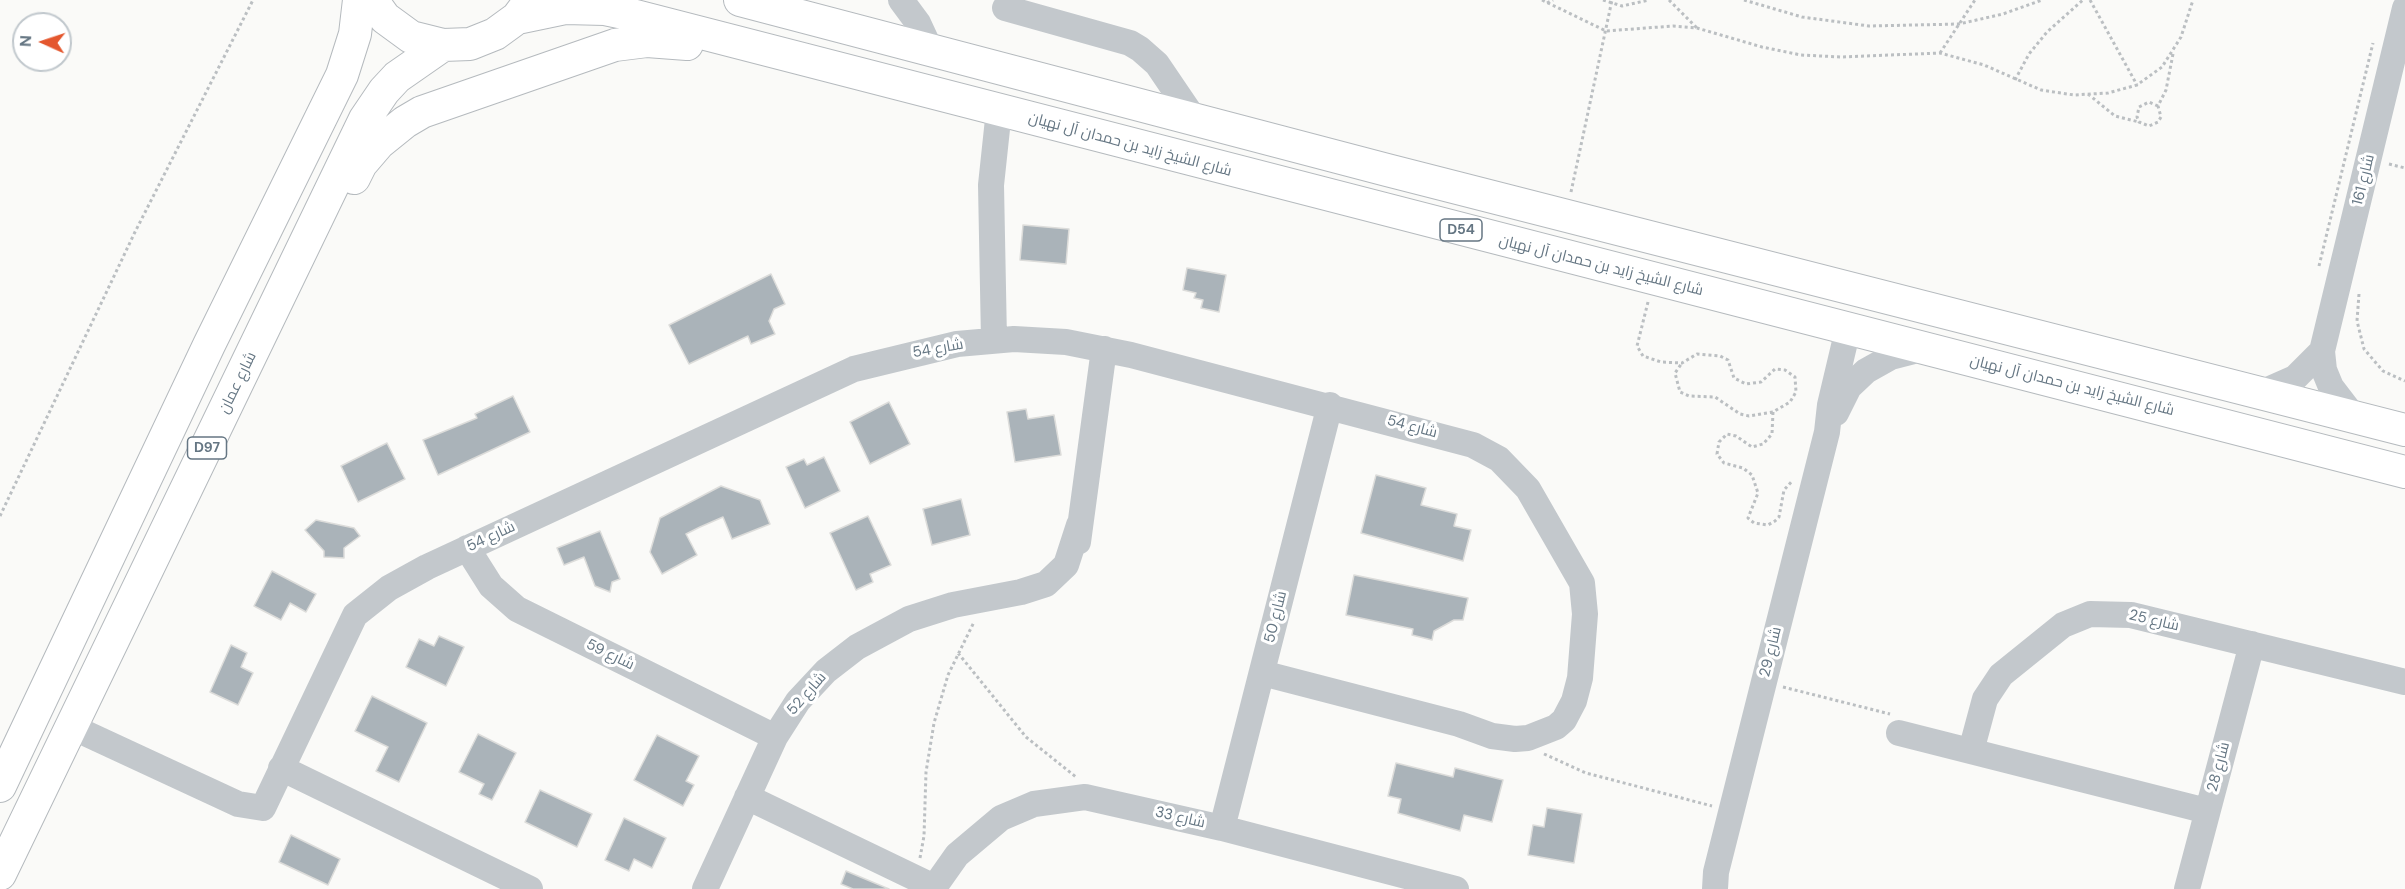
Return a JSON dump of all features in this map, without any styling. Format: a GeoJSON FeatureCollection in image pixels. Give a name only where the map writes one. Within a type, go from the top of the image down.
{"type":"FeatureCollection","features":[{"type":"Feature","properties":{"kind":"main road","name":"D97"},"geometry":{"type":"LineString","coordinates":[[0,786],[209,345],[342,75],[355,34],[359,0]]}},
{"type":"Feature","properties":{"kind":"main road"},"geometry":{"type":"LineString","coordinates":[[372,0],[385,18],[411,37],[443,45],[470,44],[487,38],[524,9]]}},
{"type":"Feature","properties":{"kind":"main road"},"geometry":{"type":"LineString","coordinates":[[750,2],[1194,120],[2405,430]]}},
{"type":"Feature","properties":{"kind":"main road","name":"شارع الشيخ زايد بن حمدان آل نهيان"},"geometry":{"type":"LineString","coordinates":[[524,9],[605,9],[2405,472]]}},
{"type":"Feature","properties":{"kind":"main road"},"geometry":{"type":"LineString","coordinates":[[301,254],[334,216],[370,153],[390,133],[422,112],[623,44],[678,42],[748,58],[755,58],[770,51]]}},
{"type":"Feature","properties":{"kind":"main road","name":"شارع عمان"},"geometry":{"type":"LineString","coordinates":[[0,874],[374,105],[404,71],[443,45]]}},
{"type":"Feature","properties":{"kind":"main road"},"geometry":{"type":"LineString","coordinates":[[1848,329],[1862,312],[1869,308],[1921,318],[1946,319],[1959,315]]}},
{"type":"Feature","properties":{"kind":"street"},"geometry":{"type":"LineString","coordinates":[[901,0],[918,23],[931,51]]}},
{"type":"Feature","properties":{"kind":"street"},"geometry":{"type":"LineString","coordinates":[[1005,8],[1130,43],[1157,64],[1194,120]]}},
{"type":"Feature","properties":{"kind":"street","name":"شارع 161"},"geometry":{"type":"LineString","coordinates":[[2354,417],[2331,387],[2324,370],[2322,351],[2405,8]]}},
{"type":"Feature","properties":{"kind":"street"},"geometry":{"type":"LineString","coordinates":[[994,340],[990,185],[999,110]]}},
{"type":"Feature","properties":{"kind":"street","name":"شارع 29"},"geometry":{"type":"LineString","coordinates":[[1712,883],[1827,432],[1830,405],[1848,329]]}},
{"type":"Feature","properties":{"kind":"street","name":"شارع 54"},"geometry":{"type":"LineString","coordinates":[[72,727],[238,804],[262,808],[355,615],[371,600],[407,576],[854,369],[923,350],[994,340],[1037,339],[1104,349],[1330,405],[1473,445],[1499,459],[1520,478],[1582,583],[1586,604],[1578,690],[1564,720],[1548,731],[1515,740],[1492,736],[1459,724],[1262,673]]}},
{"type":"Feature","properties":{"kind":"street","name":"شارع 29"},"geometry":{"type":"LineString","coordinates":[[1827,432],[1850,387],[1866,371],[1891,357],[1926,348]]}},
{"type":"Feature","properties":{"kind":"street","name":"شارع 52"},"geometry":{"type":"LineString","coordinates":[[705,889],[775,737],[788,715],[812,685],[858,647],[909,619],[952,605],[1039,588],[1058,576],[1069,560],[1079,525],[1104,349]]}},
{"type":"Feature","properties":{"kind":"street"},"geometry":{"type":"LineString","coordinates":[[2261,393],[2295,378],[2322,351]]}},
{"type":"Feature","properties":{"kind":"street","name":"شارع 50"},"geometry":{"type":"LineString","coordinates":[[1222,828],[1330,405]]}},
{"type":"Feature","properties":{"kind":"street","name":"شارع 59"},"geometry":{"type":"LineString","coordinates":[[467,548],[491,586],[517,609],[775,737]]}},
{"type":"Feature","properties":{"kind":"street","name":"شارع 25"},"geometry":{"type":"LineString","coordinates":[[1971,752],[1985,699],[2001,675],[2019,658],[2076,618],[2090,614],[2117,612],[2405,682]]}},
{"type":"Feature","properties":{"kind":"street","name":"شارع 28"},"geometry":{"type":"LineString","coordinates":[[2187,889],[2252,645]]}},
{"type":"Feature","properties":{"kind":"street","name":"شارع 54"},"geometry":{"type":"LineString","coordinates":[[1459,724],[1509,726],[1539,719],[1562,700],[1580,667]]}},
{"type":"Feature","properties":{"kind":"street"},"geometry":{"type":"LineString","coordinates":[[1899,733],[2207,811]]}},
{"type":"Feature","properties":{"kind":"street"},"geometry":{"type":"LineString","coordinates":[[281,768],[530,889]]}},
{"type":"Feature","properties":{"kind":"street"},"geometry":{"type":"LineString","coordinates":[[747,797],[926,884]]}},
{"type":"Feature","properties":{"kind":"street","name":"شارع 33"},"geometry":{"type":"LineString","coordinates":[[926,884],[1001,818],[1034,804],[1085,797],[1222,828],[1430,886],[1456,889]]}},
{"type":"Feature","properties":{"kind":"path"},"geometry":{"type":"LineString","coordinates":[[0,516],[135,232],[253,0]]}},
{"type":"Feature","properties":{"kind":"path"},"geometry":{"type":"LineString","coordinates":[[1542,0],[1606,31],[1673,26],[1697,28],[1762,47],[1801,55],[1841,57],[1940,53],[1984,65],[2041,90],[2074,95],[2108,93],[2137,85],[2162,67],[2174,53]]}},
{"type":"Feature","properties":{"kind":"path"},"geometry":{"type":"LineString","coordinates":[[1547,3],[1553,0]]}},
{"type":"Feature","properties":{"kind":"path"},"geometry":{"type":"LineString","coordinates":[[1603,0],[1633,5],[1649,0]]}},
{"type":"Feature","properties":{"kind":"path"},"geometry":{"type":"LineString","coordinates":[[1669,0],[1697,28]]}},
{"type":"Feature","properties":{"kind":"path"},"geometry":{"type":"LineString","coordinates":[[1744,0],[1802,17],[1869,26],[1959,24],[2003,14],[2042,0]]}},
{"type":"Feature","properties":{"kind":"path"},"geometry":{"type":"LineString","coordinates":[[1940,53],[1975,0]]}},
{"type":"Feature","properties":{"kind":"path"},"geometry":{"type":"LineString","coordinates":[[2015,80],[2030,54],[2047,32],[2083,0]]}},
{"type":"Feature","properties":{"kind":"path"},"geometry":{"type":"LineString","coordinates":[[2090,0],[2137,85]]}},
{"type":"Feature","properties":{"kind":"path"},"geometry":{"type":"LineString","coordinates":[[2088,94],[2115,116],[2149,126],[2158,122],[2161,117],[2158,106],[2169,81],[2174,53],[2190,18],[2193,0]]}},
{"type":"Feature","properties":{"kind":"path"},"geometry":{"type":"LineString","coordinates":[[1566,214],[1612,2]]}},
{"type":"Feature","properties":{"kind":"path"},"geometry":{"type":"LineString","coordinates":[[2139,122],[2137,117],[2139,107],[2149,102],[2158,106]]}},
{"type":"Feature","properties":{"kind":"path"},"geometry":{"type":"LineString","coordinates":[[1654,279],[1636,346],[1648,359],[1682,363]]}},
{"type":"Feature","properties":{"kind":"path"},"geometry":{"type":"LineString","coordinates":[[1696,354],[1720,356],[1728,360],[1734,378],[1746,384],[1761,382],[1775,369],[1790,372],[1795,377],[1796,392],[1790,402],[1773,412],[1749,416],[1734,412],[1711,395],[1685,395],[1680,392],[1674,378],[1676,369],[1682,363],[1696,354]]}},
{"type":"Feature","properties":{"kind":"path"},"geometry":{"type":"LineString","coordinates":[[1773,412],[1772,434],[1760,447],[1752,447],[1731,434],[1724,436],[1717,445],[1717,454],[1721,461],[1743,468],[1752,475],[1758,493],[1748,514],[1750,521],[1768,525],[1775,521],[1779,517],[1786,487],[1818,465]]}},
{"type":"Feature","properties":{"kind":"path"},"geometry":{"type":"LineString","coordinates":[[926,884],[924,836],[929,747],[940,699],[968,632]]}},
{"type":"Feature","properties":{"kind":"path"},"geometry":{"type":"LineString","coordinates":[[958,653],[1026,736],[1074,774],[1085,797]]}},
{"type":"Feature","properties":{"kind":"path"},"geometry":{"type":"LineString","coordinates":[[1763,682],[1893,715],[1899,723],[1899,733]]}},
{"type":"Feature","properties":{"kind":"path"},"geometry":{"type":"LineString","coordinates":[[1515,740],[1586,773],[1731,812]]}},
{"type":"Feature","properties":{"kind":"building"},"geometry":{"type":"Polygon","coordinates":[[[1023,225],[1069,229],[1066,264],[1020,260],[1023,225]]]}},
{"type":"Feature","properties":{"kind":"building"},"geometry":{"type":"Polygon","coordinates":[[[1187,268],[1226,275],[1219,312],[1201,308],[1203,300],[1194,298],[1196,293],[1183,290],[1187,268]]]}},
{"type":"Feature","properties":{"kind":"building"},"geometry":{"type":"Polygon","coordinates":[[[771,274],[785,304],[774,309],[769,321],[775,334],[751,344],[748,336],[689,364],[669,325],[771,274]]]}},
{"type":"Feature","properties":{"kind":"building"},"geometry":{"type":"Polygon","coordinates":[[[513,396],[530,432],[438,475],[423,440],[477,418],[475,414],[513,396]]]}},
{"type":"Feature","properties":{"kind":"building"},"geometry":{"type":"Polygon","coordinates":[[[889,402],[910,444],[870,464],[850,422],[889,402]]]}},
{"type":"Feature","properties":{"kind":"building"},"geometry":{"type":"Polygon","coordinates":[[[1026,409],[1028,419],[1054,415],[1061,455],[1015,462],[1007,412],[1026,409]]]}},
{"type":"Feature","properties":{"kind":"building"},"geometry":{"type":"Polygon","coordinates":[[[387,443],[405,479],[358,502],[341,466],[387,443]]]}},
{"type":"Feature","properties":{"kind":"building"},"geometry":{"type":"Polygon","coordinates":[[[824,457],[840,491],[805,508],[786,467],[804,459],[807,465],[824,457]]]}},
{"type":"Feature","properties":{"kind":"building"},"geometry":{"type":"Polygon","coordinates":[[[1376,475],[1426,488],[1421,505],[1457,514],[1454,526],[1471,530],[1463,561],[1361,533],[1376,475]]]}},
{"type":"Feature","properties":{"kind":"building"},"geometry":{"type":"Polygon","coordinates":[[[721,486],[760,500],[770,524],[732,539],[723,517],[700,527],[686,534],[697,555],[662,574],[650,552],[660,518],[721,486]]]}},
{"type":"Feature","properties":{"kind":"building"},"geometry":{"type":"Polygon","coordinates":[[[961,499],[970,535],[932,545],[923,509],[961,499]]]}},
{"type":"Feature","properties":{"kind":"building"},"geometry":{"type":"Polygon","coordinates":[[[868,516],[891,565],[870,574],[873,582],[856,590],[830,533],[868,516]]]}},
{"type":"Feature","properties":{"kind":"building"},"geometry":{"type":"Polygon","coordinates":[[[316,520],[354,528],[360,536],[344,548],[344,558],[324,557],[324,551],[305,530],[316,520]]]}},
{"type":"Feature","properties":{"kind":"building"},"geometry":{"type":"Polygon","coordinates":[[[600,531],[620,579],[612,582],[610,592],[595,586],[584,557],[564,565],[557,548],[600,531]]]}},
{"type":"Feature","properties":{"kind":"building"},"geometry":{"type":"Polygon","coordinates":[[[272,571],[316,594],[306,612],[290,603],[281,620],[254,606],[272,571]]]}},
{"type":"Feature","properties":{"kind":"building"},"geometry":{"type":"Polygon","coordinates":[[[1354,575],[1468,598],[1463,620],[1454,620],[1434,631],[1432,640],[1412,635],[1413,629],[1346,615],[1354,575]]]}},
{"type":"Feature","properties":{"kind":"building"},"geometry":{"type":"Polygon","coordinates":[[[439,636],[464,647],[446,686],[406,667],[419,639],[434,646],[439,636]]]}},
{"type":"Feature","properties":{"kind":"building"},"geometry":{"type":"Polygon","coordinates":[[[231,645],[247,653],[241,667],[253,673],[238,705],[210,692],[231,645]]]}},
{"type":"Feature","properties":{"kind":"building"},"geometry":{"type":"Polygon","coordinates":[[[372,696],[427,723],[399,782],[376,771],[388,747],[355,731],[372,696]]]}},
{"type":"Feature","properties":{"kind":"building"},"geometry":{"type":"Polygon","coordinates":[[[478,734],[516,753],[492,800],[479,794],[484,784],[459,772],[478,734]]]}},
{"type":"Feature","properties":{"kind":"building"},"geometry":{"type":"Polygon","coordinates":[[[657,735],[699,756],[686,781],[694,785],[683,806],[634,780],[657,735]]]}},
{"type":"Feature","properties":{"kind":"building"},"geometry":{"type":"Polygon","coordinates":[[[1396,763],[1453,777],[1455,768],[1503,780],[1492,822],[1464,815],[1460,831],[1398,813],[1401,799],[1388,796],[1396,763]]]}},
{"type":"Feature","properties":{"kind":"building"},"geometry":{"type":"Polygon","coordinates":[[[540,790],[592,814],[577,847],[525,822],[540,790]]]}},
{"type":"Feature","properties":{"kind":"building"},"geometry":{"type":"Polygon","coordinates":[[[1547,808],[1582,814],[1574,863],[1528,855],[1533,825],[1544,827],[1547,808]]]}},
{"type":"Feature","properties":{"kind":"building"},"geometry":{"type":"Polygon","coordinates":[[[624,818],[666,838],[652,868],[634,859],[629,871],[605,860],[624,818]]]}},
{"type":"Feature","properties":{"kind":"building"},"geometry":{"type":"Polygon","coordinates":[[[291,835],[340,859],[328,885],[279,862],[291,835]]]}},
{"type":"Feature","properties":{"kind":"building"},"geometry":{"type":"Polygon","coordinates":[[[846,871],[889,889],[853,889],[841,884],[846,871]]]}}]}
